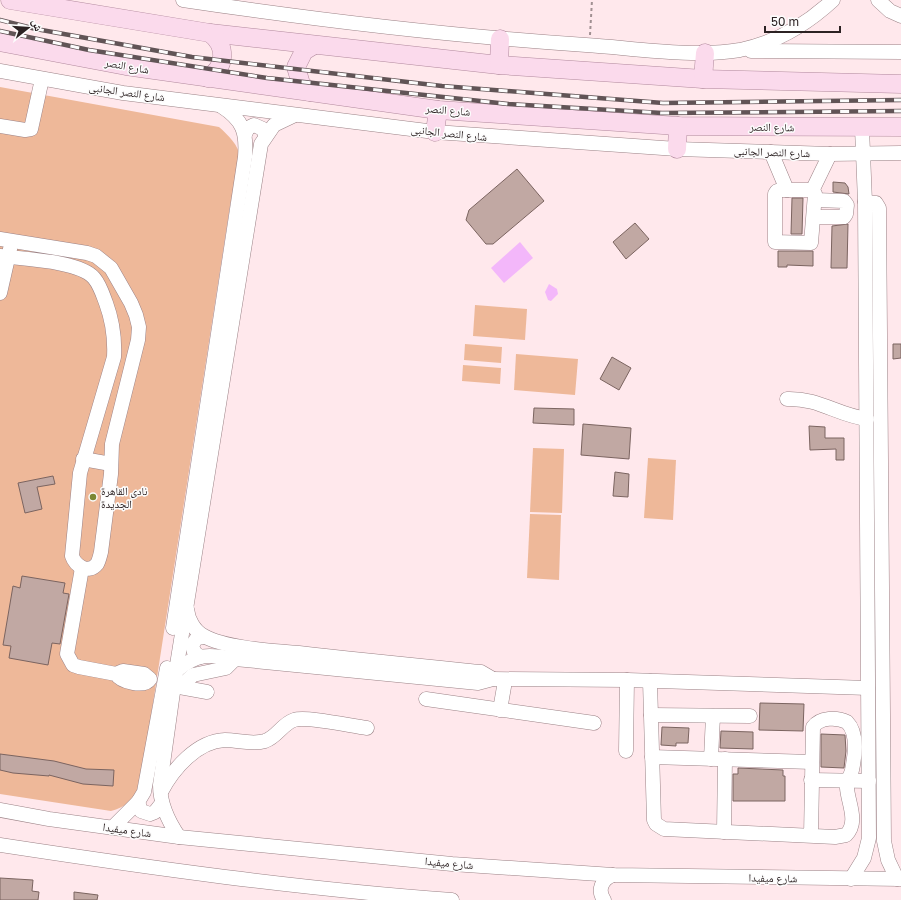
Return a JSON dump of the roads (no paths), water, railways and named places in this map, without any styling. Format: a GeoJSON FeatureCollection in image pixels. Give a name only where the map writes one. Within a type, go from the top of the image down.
{"type":"FeatureCollection","features":[{"type":"Feature","properties":{"kind":"main road"},"geometry":{"type":"LineString","coordinates":[[10,0],[210,33],[314,46],[499,65],[703,79],[901,84]]}},
{"type":"Feature","properties":{"kind":"main road"},"geometry":{"type":"LineString","coordinates":[[208,78],[219,67],[222,56],[220,45],[210,33]]}},
{"type":"Feature","properties":{"kind":"main road"},"geometry":{"type":"LineString","coordinates":[[499,65],[500,39]]}},
{"type":"Feature","properties":{"kind":"main road","name":"شارع النصر"},"geometry":{"type":"LineString","coordinates":[[0,42],[126,66],[438,110],[678,126],[901,127]]}},
{"type":"Feature","properties":{"kind":"main road"},"geometry":{"type":"LineString","coordinates":[[310,92],[298,79],[296,67],[304,52],[314,46]]}},
{"type":"Feature","properties":{"kind":"main road"},"geometry":{"type":"LineString","coordinates":[[703,79],[705,53]]}},
{"type":"Feature","properties":{"kind":"main road"},"geometry":{"type":"LineString","coordinates":[[435,132],[438,110]]}},
{"type":"Feature","properties":{"kind":"main road"},"geometry":{"type":"LineString","coordinates":[[677,149],[678,126]]}},
{"type":"Feature","properties":{"kind":"street"},"geometry":{"type":"LineString","coordinates":[[182,0],[222,3],[337,22],[500,39],[589,46],[705,53],[729,51],[901,52]]}},
{"type":"Feature","properties":{"kind":"street"},"geometry":{"type":"LineString","coordinates":[[729,51],[756,46],[785,34],[811,18],[834,0]]}},
{"type":"Feature","properties":{"kind":"street"},"geometry":{"type":"LineString","coordinates":[[878,0],[890,11],[901,16]]}},
{"type":"Feature","properties":{"kind":"street","name":"شارع النصر الجانبى"},"geometry":{"type":"LineString","coordinates":[[0,73],[123,93],[435,132],[677,149],[830,154],[901,153]]}},
{"type":"Feature","properties":{"kind":"street"},"geometry":{"type":"LineString","coordinates":[[0,126],[25,130],[31,129],[42,79]]}},
{"type":"Feature","properties":{"kind":"street"},"geometry":{"type":"LineString","coordinates":[[179,837],[172,827],[161,799],[160,785],[245,157],[245,134],[240,122],[232,112],[221,105]]}},
{"type":"Feature","properties":{"kind":"street"},"geometry":{"type":"LineString","coordinates":[[112,828],[138,802],[144,792],[173,685],[261,144],[265,135],[274,125],[284,119],[296,115]]}},
{"type":"Feature","properties":{"kind":"street"},"geometry":{"type":"LineString","coordinates":[[245,134],[248,128],[254,125],[261,126],[265,135]]}},
{"type":"Feature","properties":{"kind":"street"},"geometry":{"type":"LineString","coordinates":[[851,879],[860,867],[867,849],[869,780],[865,202],[862,128]]}},
{"type":"Feature","properties":{"kind":"street"},"geometry":{"type":"LineString","coordinates":[[771,152],[787,190]]}},
{"type":"Feature","properties":{"kind":"street"},"geometry":{"type":"LineString","coordinates":[[814,217],[844,217],[846,214],[847,205],[844,201],[814,195],[787,190],[779,190],[775,194],[775,242],[811,243],[814,217],[814,195],[830,154]]}},
{"type":"Feature","properties":{"kind":"street"},"geometry":{"type":"LineString","coordinates":[[865,202],[876,203],[879,208],[885,851],[899,879]]}},
{"type":"Feature","properties":{"kind":"street"},"geometry":{"type":"LineString","coordinates":[[0,293],[4,257],[6,240],[87,253],[96,256],[111,268],[136,315],[138,340],[112,444],[101,552],[98,564],[94,567],[82,568],[74,562],[72,556],[78,488],[83,459],[114,357],[112,320],[102,291],[94,278],[82,269],[4,257]]}},
{"type":"Feature","properties":{"kind":"street"},"geometry":{"type":"LineString","coordinates":[[787,399],[809,400],[848,416],[867,419]]}},
{"type":"Feature","properties":{"kind":"street"},"geometry":{"type":"LineString","coordinates":[[83,459],[111,464]]}},
{"type":"Feature","properties":{"kind":"street"},"geometry":{"type":"LineString","coordinates":[[82,568],[67,654],[69,660],[73,664],[116,674],[122,680],[143,684],[147,683],[150,679],[207,692]]}},
{"type":"Feature","properties":{"kind":"street"},"geometry":{"type":"LineString","coordinates":[[187,603],[193,626],[204,637]]}},
{"type":"Feature","properties":{"kind":"street"},"geometry":{"type":"LineString","coordinates":[[200,657],[194,652],[192,645],[196,638],[204,637],[227,644],[273,651],[481,672],[499,680]]}},
{"type":"Feature","properties":{"kind":"street"},"geometry":{"type":"LineString","coordinates":[[176,671],[187,662],[200,657],[214,655],[235,659],[478,683],[499,680],[628,680],[650,682],[868,688]]}},
{"type":"Feature","properties":{"kind":"street"},"geometry":{"type":"LineString","coordinates":[[173,685],[194,675],[226,668],[235,659]]}},
{"type":"Feature","properties":{"kind":"street"},"geometry":{"type":"LineString","coordinates":[[499,680],[500,710]]}},
{"type":"Feature","properties":{"kind":"street"},"geometry":{"type":"LineString","coordinates":[[626,750],[628,680]]}},
{"type":"Feature","properties":{"kind":"street"},"geometry":{"type":"LineString","coordinates":[[650,682],[654,820],[656,824],[664,829],[811,836],[839,837],[849,832],[852,825],[852,809],[847,789],[848,780],[852,770],[854,735],[851,726],[843,720],[825,720],[816,723],[812,732],[811,836]]}},
{"type":"Feature","properties":{"kind":"street"},"geometry":{"type":"LineString","coordinates":[[426,699],[594,723]]}},
{"type":"Feature","properties":{"kind":"street"},"geometry":{"type":"LineString","coordinates":[[651,715],[750,716]]}},
{"type":"Feature","properties":{"kind":"street"},"geometry":{"type":"LineString","coordinates":[[712,716],[718,759],[724,832]]}},
{"type":"Feature","properties":{"kind":"street"},"geometry":{"type":"LineString","coordinates":[[138,802],[141,811],[150,814],[155,812],[170,777],[184,761],[201,747],[212,742],[223,740],[256,743],[264,741],[279,733],[289,722],[300,719],[367,728]]}},
{"type":"Feature","properties":{"kind":"street"},"geometry":{"type":"LineString","coordinates":[[652,757],[812,762]]}},
{"type":"Feature","properties":{"kind":"street"},"geometry":{"type":"LineString","coordinates":[[868,761],[883,761]]}},
{"type":"Feature","properties":{"kind":"street"},"geometry":{"type":"LineString","coordinates":[[811,780],[869,780]]}},
{"type":"Feature","properties":{"kind":"street","name":"شارع ميفيدا"},"geometry":{"type":"LineString","coordinates":[[0,810],[179,837],[452,864],[612,875],[899,879]]}},
{"type":"Feature","properties":{"kind":"street"},"geometry":{"type":"LineString","coordinates":[[0,845],[168,870],[357,893],[452,900]]}},
{"type":"Feature","properties":{"kind":"street"},"geometry":{"type":"LineString","coordinates":[[867,849],[874,854],[885,851]]}},
{"type":"Feature","properties":{"kind":"street"},"geometry":{"type":"LineString","coordinates":[[604,900],[601,896],[601,887],[605,879],[612,875]]}},
{"type":"Feature","properties":{"kind":"railway"},"geometry":{"type":"LineString","coordinates":[[0,20],[36,29],[192,57],[442,86],[663,103],[901,100]]}},
{"type":"Feature","properties":{"kind":"railway"},"geometry":{"type":"LineString","coordinates":[[0,31],[89,50],[267,78],[508,104],[662,113],[901,111]]}},
{"type":"Feature","properties":{"kind":"place","name":"نادى القاهرة الجديدة"},"geometry":{"type":"Point","coordinates":[93,497]}}]}
